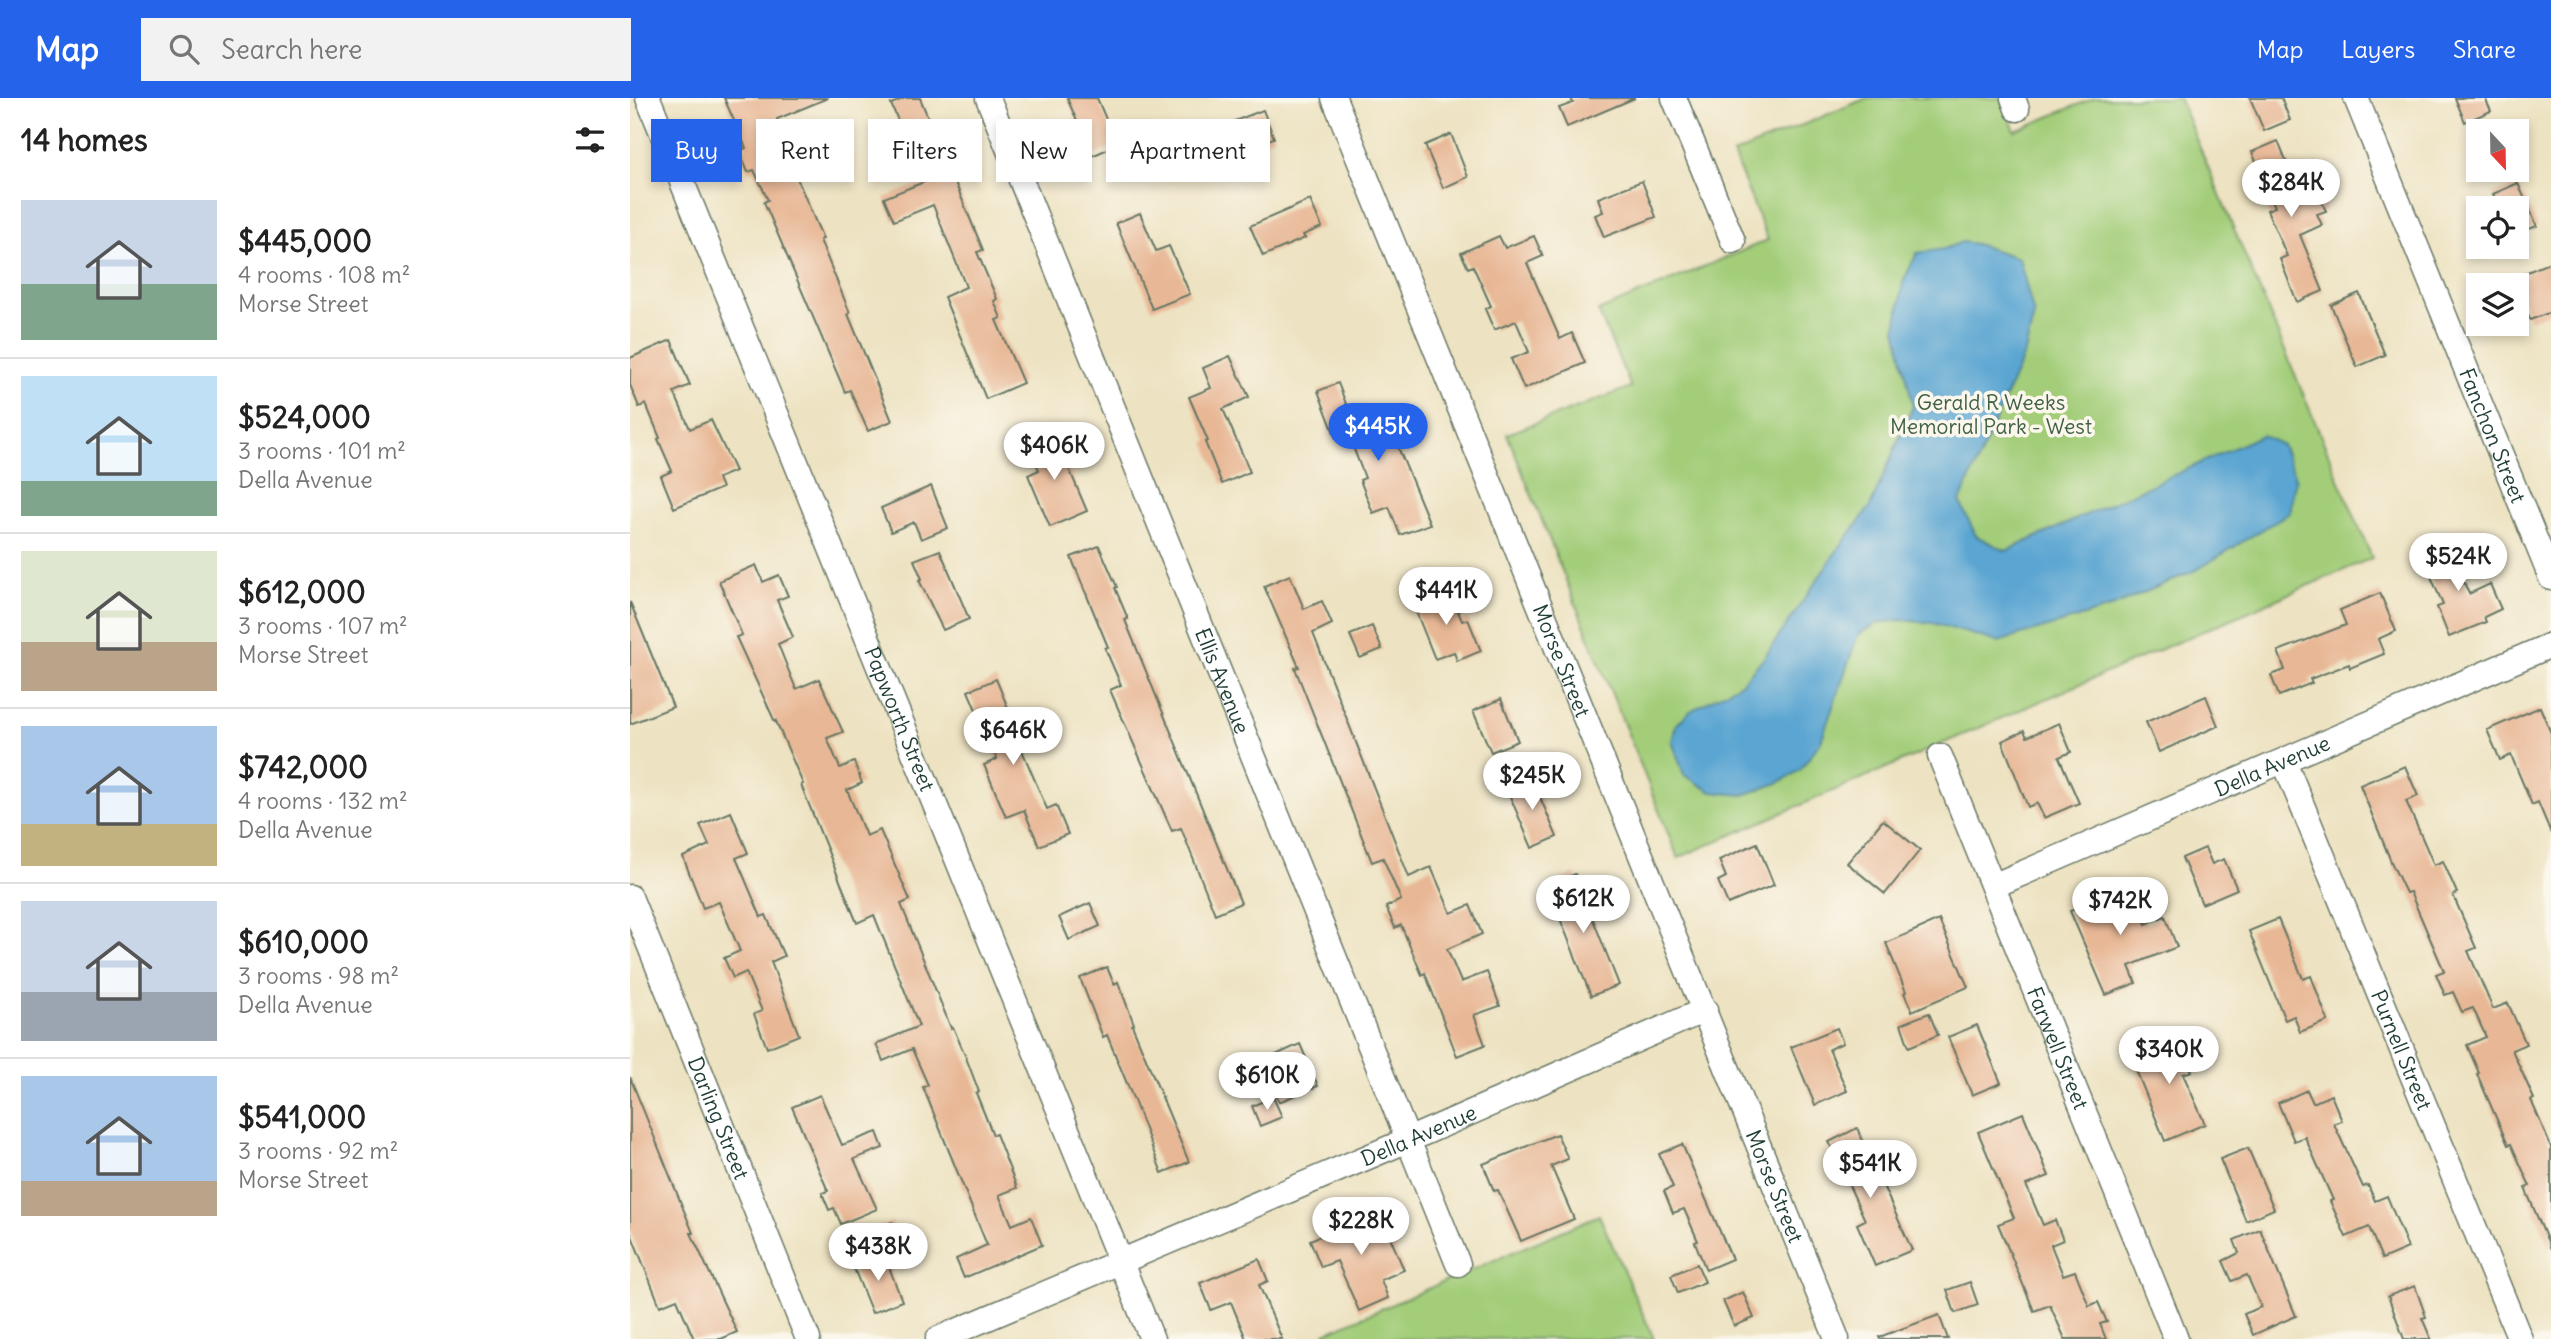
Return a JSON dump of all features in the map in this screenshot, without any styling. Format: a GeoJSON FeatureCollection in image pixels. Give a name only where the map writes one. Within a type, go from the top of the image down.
{"type":"FeatureCollection","features":[{"type":"Feature","properties":{"kind":"street","name":"Papworth Street"},"geometry":{"type":"LineString","coordinates":[[648,98],[1152,1339]]}},
{"type":"Feature","properties":{"kind":"street","name":"Ellis Avenue"},"geometry":{"type":"LineString","coordinates":[[988,98],[1458,1264]]}},
{"type":"Feature","properties":{"kind":"street","name":"Morse Street"},"geometry":{"type":"LineString","coordinates":[[1334,98],[1837,1339]]}},
{"type":"Feature","properties":{"kind":"street"},"geometry":{"type":"LineString","coordinates":[[1674,98],[1733,241]]}},
{"type":"Feature","properties":{"kind":"street","name":"Fanchon Street"},"geometry":{"type":"LineString","coordinates":[[2356,98],[2551,578]]}},
{"type":"Feature","properties":{"kind":"street","name":"Della Avenue"},"geometry":{"type":"LineString","coordinates":[[1993,886],[2551,645]]}},
{"type":"Feature","properties":{"kind":"street","name":"Farwell Street"},"geometry":{"type":"LineString","coordinates":[[1940,756],[2176,1339]]}},
{"type":"Feature","properties":{"kind":"street","name":"Purnell Street"},"geometry":{"type":"LineString","coordinates":[[2284,761],[2520,1339]]}},
{"type":"Feature","properties":{"kind":"street","name":"Darling Street"},"geometry":{"type":"LineString","coordinates":[[630,897],[808,1339]]}},
{"type":"Feature","properties":{"kind":"street","name":"Della Avenue"},"geometry":{"type":"LineString","coordinates":[[938,1339],[1408,1140],[1705,1010]]}},
{"type":"Feature","properties":{"kind":"green space","name":"Gerald R Weeks Memorial Park - West"},"geometry":{"type":"Polygon","coordinates":[[[1867,98],[2001,98],[2015,131],[2094,98],[2179,98],[2372,558],[1678,858],[1507,434],[1631,387],[1598,311],[1768,240],[1733,154],[1867,98]]]}},
{"type":"Feature","properties":{"kind":"green space"},"geometry":{"type":"Polygon","coordinates":[[[1599,1215],[1654,1339],[1327,1339],[1325,1333],[1599,1215]]]}},
{"type":"Feature","properties":{"kind":"water"},"geometry":{"type":"Polygon","coordinates":[[[1962,242],[2019,258],[2034,315],[2025,352],[1960,502],[1976,536],[2006,551],[2262,435],[2282,445],[2296,479],[2289,513],[2198,569],[2107,609],[1998,642],[1933,623],[1900,620],[1878,623],[1858,635],[1821,741],[1800,770],[1778,783],[1743,795],[1712,792],[1684,775],[1672,741],[1676,725],[1689,712],[1741,683],[1764,658],[1870,507],[1913,406],[1896,329],[1903,282],[1917,253],[1944,249],[1962,242]]]}},
{"type":"Feature","properties":{"kind":"building"},"geometry":{"type":"Polygon","coordinates":[[[724,98],[828,98],[777,119],[756,119],[756,174],[754,170],[748,172],[742,158],[742,150],[746,148],[742,139],[742,119],[733,119],[724,98]]]}},
{"type":"Feature","properties":{"kind":"building"},"geometry":{"type":"Polygon","coordinates":[[[905,98],[920,98],[929,119],[897,119],[891,104],[905,98]]]}},
{"type":"Feature","properties":{"kind":"building"},"geometry":{"type":"Polygon","coordinates":[[[1067,98],[1097,98],[1106,119],[1106,150],[1092,156],[1092,119],[1076,119],[1067,98]]]}},
{"type":"Feature","properties":{"kind":"building"},"geometry":{"type":"Polygon","coordinates":[[[1571,98],[1635,98],[1567,127],[1559,108],[1573,103],[1571,98]]]}},
{"type":"Feature","properties":{"kind":"building"},"geometry":{"type":"Polygon","coordinates":[[[2250,98],[2281,98],[2290,120],[2264,131],[2250,98]]]}},
{"type":"Feature","properties":{"kind":"building"},"geometry":{"type":"Polygon","coordinates":[[[2455,98],[2485,98],[2491,111],[2466,119],[2465,122],[2455,98]]]}},
{"type":"Feature","properties":{"kind":"building"},"geometry":{"type":"Polygon","coordinates":[[[1263,110],[1267,119],[1240,119],[1263,110]]]}},
{"type":"Feature","properties":{"kind":"building"},"geometry":{"type":"Polygon","coordinates":[[[1451,134],[1468,177],[1443,188],[1425,145],[1451,134]]]}},
{"type":"Feature","properties":{"kind":"building"},"geometry":{"type":"Polygon","coordinates":[[[2278,141],[2300,196],[2316,189],[2326,211],[2317,214],[2322,225],[2300,235],[2323,291],[2297,302],[2280,259],[2287,256],[2267,210],[2275,207],[2252,152],[2278,141]]]}},
{"type":"Feature","properties":{"kind":"building"},"geometry":{"type":"Polygon","coordinates":[[[1642,181],[1656,217],[1604,237],[1595,215],[1603,212],[1598,198],[1642,181]]]}},
{"type":"Feature","properties":{"kind":"building"},"geometry":{"type":"Polygon","coordinates":[[[760,182],[799,182],[892,421],[868,431],[850,390],[845,392],[764,202],[768,200],[760,182]]]}},
{"type":"Feature","properties":{"kind":"building"},"geometry":{"type":"Polygon","coordinates":[[[924,182],[955,182],[983,250],[977,252],[997,299],[994,301],[1001,318],[996,320],[1023,383],[986,399],[944,297],[966,287],[933,205],[894,221],[884,198],[924,182]]]}},
{"type":"Feature","properties":{"kind":"building"},"geometry":{"type":"Polygon","coordinates":[[[2517,182],[2524,196],[2494,196],[2493,194],[2517,182]]]}},
{"type":"Feature","properties":{"kind":"building"},"geometry":{"type":"Polygon","coordinates":[[[1310,200],[1322,227],[1303,235],[1305,238],[1263,256],[1250,226],[1310,200]]]}},
{"type":"Feature","properties":{"kind":"building"},"geometry":{"type":"Polygon","coordinates":[[[2529,208],[2537,226],[2529,229],[2529,208]]]}},
{"type":"Feature","properties":{"kind":"building"},"geometry":{"type":"Polygon","coordinates":[[[1140,213],[1156,251],[1169,246],[1190,294],[1152,309],[1116,223],[1140,213]]]}},
{"type":"Feature","properties":{"kind":"building"},"geometry":{"type":"Polygon","coordinates":[[[1499,236],[1505,248],[1534,236],[1543,256],[1527,263],[1560,339],[1572,333],[1585,363],[1524,389],[1511,359],[1529,352],[1516,321],[1494,330],[1485,309],[1491,306],[1473,266],[1468,268],[1461,253],[1499,236]]]}},
{"type":"Feature","properties":{"kind":"building"},"geometry":{"type":"Polygon","coordinates":[[[2551,262],[2551,312],[2530,320],[2529,273],[2525,273],[2551,262]]]}},
{"type":"Feature","properties":{"kind":"building"},"geometry":{"type":"Polygon","coordinates":[[[2359,293],[2385,355],[2357,367],[2331,305],[2359,293]]]}},
{"type":"Feature","properties":{"kind":"building"},"geometry":{"type":"Polygon","coordinates":[[[671,340],[690,385],[674,392],[690,429],[711,420],[735,471],[718,478],[722,488],[674,508],[661,476],[672,471],[646,404],[639,407],[630,385],[630,358],[671,340]]]}},
{"type":"Feature","properties":{"kind":"building"},"geometry":{"type":"Polygon","coordinates":[[[1230,356],[1249,397],[1223,409],[1250,472],[1222,484],[1205,442],[1208,441],[1189,397],[1211,388],[1203,368],[1230,356]]]}},
{"type":"Feature","properties":{"kind":"building"},"geometry":{"type":"Polygon","coordinates":[[[1338,383],[1355,427],[1385,416],[1430,524],[1400,535],[1389,507],[1373,513],[1360,480],[1365,478],[1348,434],[1336,438],[1318,391],[1338,383]]]}},
{"type":"Feature","properties":{"kind":"building"},"geometry":{"type":"Polygon","coordinates":[[[1049,431],[1061,461],[1065,459],[1087,511],[1050,527],[1028,475],[1039,470],[1026,440],[1049,431]]]}},
{"type":"Feature","properties":{"kind":"building"},"geometry":{"type":"Polygon","coordinates":[[[931,486],[948,528],[921,539],[914,522],[891,532],[881,508],[931,486]]]}},
{"type":"Feature","properties":{"kind":"building"},"geometry":{"type":"Polygon","coordinates":[[[2447,542],[2469,594],[2490,584],[2501,609],[2484,617],[2486,622],[2449,637],[2437,607],[2443,605],[2421,553],[2447,542]]]}},
{"type":"Feature","properties":{"kind":"building"},"geometry":{"type":"Polygon","coordinates":[[[1099,546],[1117,587],[1115,588],[1128,619],[1125,620],[1241,903],[1215,914],[1181,828],[1172,831],[1110,690],[1121,685],[1071,557],[1099,546]]]}},
{"type":"Feature","properties":{"kind":"building"},"geometry":{"type":"Polygon","coordinates":[[[940,550],[969,619],[943,630],[919,580],[922,579],[914,560],[940,550]]]}},
{"type":"Feature","properties":{"kind":"building"},"geometry":{"type":"Polygon","coordinates":[[[756,565],[763,582],[779,575],[788,596],[777,600],[793,637],[778,644],[796,689],[819,679],[843,732],[827,738],[840,768],[854,762],[862,783],[847,790],[866,836],[880,830],[910,900],[901,904],[951,1028],[953,1027],[965,1055],[979,1092],[976,1093],[993,1135],[996,1134],[1017,1188],[999,1195],[1012,1225],[1031,1217],[1042,1245],[964,1278],[956,1259],[987,1245],[923,1087],[928,1085],[912,1049],[883,1061],[876,1044],[919,1026],[874,915],[857,923],[801,785],[803,784],[736,637],[742,635],[719,581],[756,565]]]}},
{"type":"Feature","properties":{"kind":"building"},"geometry":{"type":"Polygon","coordinates":[[[1290,575],[1304,609],[1322,601],[1332,624],[1313,633],[1409,877],[1431,867],[1451,913],[1470,905],[1482,934],[1447,949],[1461,982],[1487,972],[1500,1006],[1474,1015],[1485,1045],[1457,1056],[1425,973],[1422,975],[1401,925],[1395,928],[1386,907],[1401,900],[1383,858],[1372,862],[1295,668],[1299,667],[1264,586],[1290,575]]]}},
{"type":"Feature","properties":{"kind":"building"},"geometry":{"type":"Polygon","coordinates":[[[1449,590],[1462,621],[1468,619],[1481,651],[1457,661],[1454,652],[1435,659],[1413,604],[1449,590]]]}},
{"type":"Feature","properties":{"kind":"building"},"geometry":{"type":"Polygon","coordinates":[[[2380,593],[2396,631],[2378,639],[2384,654],[2350,668],[2349,664],[2310,679],[2312,683],[2279,696],[2271,675],[2285,670],[2278,651],[2346,625],[2340,610],[2380,593]]]}},
{"type":"Feature","properties":{"kind":"building"},"geometry":{"type":"Polygon","coordinates":[[[630,602],[673,707],[630,724],[630,602]]]}},
{"type":"Feature","properties":{"kind":"building"},"geometry":{"type":"Polygon","coordinates":[[[1372,626],[1382,649],[1360,658],[1350,635],[1372,626]]]}},
{"type":"Feature","properties":{"kind":"building"},"geometry":{"type":"Polygon","coordinates":[[[996,679],[1013,720],[1010,722],[1047,809],[1056,805],[1068,834],[1039,846],[1024,810],[1006,817],[984,765],[997,759],[968,691],[996,679]]]}},
{"type":"Feature","properties":{"kind":"building"},"geometry":{"type":"Polygon","coordinates":[[[2206,696],[2218,726],[2159,752],[2146,722],[2206,696]]]}},
{"type":"Feature","properties":{"kind":"building"},"geometry":{"type":"Polygon","coordinates":[[[1501,699],[1518,741],[1491,752],[1473,711],[1501,699]]]}},
{"type":"Feature","properties":{"kind":"building"},"geometry":{"type":"Polygon","coordinates":[[[2540,707],[2551,733],[2551,833],[2538,802],[2532,805],[2511,755],[2500,760],[2487,730],[2540,707]]]}},
{"type":"Feature","properties":{"kind":"building"},"geometry":{"type":"Polygon","coordinates":[[[2059,723],[2071,752],[2059,757],[2079,803],[2044,818],[2037,803],[2028,807],[2002,741],[2024,731],[2027,737],[2059,723]]]}},
{"type":"Feature","properties":{"kind":"building"},"geometry":{"type":"Polygon","coordinates":[[[2405,766],[2418,796],[2406,801],[2434,865],[2443,861],[2457,893],[2453,895],[2476,948],[2468,951],[2493,1009],[2508,1003],[2526,1044],[2512,1050],[2534,1099],[2531,1100],[2551,1147],[2551,1249],[2525,1188],[2530,1186],[2511,1144],[2508,1145],[2467,1045],[2486,1037],[2473,1008],[2462,1012],[2453,992],[2445,995],[2436,974],[2444,971],[2410,892],[2406,893],[2392,864],[2360,785],[2405,766]]]}},
{"type":"Feature","properties":{"kind":"building"},"geometry":{"type":"Polygon","coordinates":[[[1531,776],[1557,837],[1532,848],[1506,787],[1531,776]]]}},
{"type":"Feature","properties":{"kind":"building"},"geometry":{"type":"Polygon","coordinates":[[[731,812],[748,853],[736,858],[761,917],[766,915],[784,956],[771,962],[799,1035],[767,1048],[754,1014],[762,1011],[746,972],[733,978],[724,958],[740,951],[719,902],[703,908],[683,857],[709,845],[700,825],[731,812]]]}},
{"type":"Feature","properties":{"kind":"building"},"geometry":{"type":"Polygon","coordinates":[[[1883,820],[1920,850],[1885,894],[1847,863],[1883,820]]]}},
{"type":"Feature","properties":{"kind":"building"},"geometry":{"type":"Polygon","coordinates":[[[1757,843],[1774,885],[1728,904],[1718,881],[1726,877],[1719,860],[1757,843]]]}},
{"type":"Feature","properties":{"kind":"building"},"geometry":{"type":"Polygon","coordinates":[[[2205,848],[2212,864],[2224,859],[2237,889],[2202,904],[2182,858],[2205,848]]]}},
{"type":"Feature","properties":{"kind":"building"},"geometry":{"type":"Polygon","coordinates":[[[1575,874],[1619,985],[1591,996],[1547,886],[1575,874]]]}},
{"type":"Feature","properties":{"kind":"building"},"geometry":{"type":"Polygon","coordinates":[[[2130,886],[2146,924],[2165,916],[2177,947],[2129,966],[2136,983],[2106,995],[2070,911],[2130,886]]]}},
{"type":"Feature","properties":{"kind":"building"},"geometry":{"type":"Polygon","coordinates":[[[1090,903],[1100,926],[1069,940],[1059,917],[1090,903]]]}},
{"type":"Feature","properties":{"kind":"building"},"geometry":{"type":"Polygon","coordinates":[[[2278,919],[2303,979],[2311,976],[2328,1021],[2300,1032],[2294,1016],[2285,1020],[2249,931],[2278,919]]]}},
{"type":"Feature","properties":{"kind":"building"},"geometry":{"type":"Polygon","coordinates":[[[1939,920],[1968,987],[1912,1011],[1886,943],[1939,920]]]}},
{"type":"Feature","properties":{"kind":"building"},"geometry":{"type":"Polygon","coordinates":[[[1107,967],[1114,984],[1118,982],[1134,1024],[1132,1025],[1189,1162],[1162,1173],[1107,1035],[1103,1037],[1080,978],[1107,967]]]}},
{"type":"Feature","properties":{"kind":"building"},"geometry":{"type":"Polygon","coordinates":[[[1929,1013],[1938,1035],[1909,1047],[1901,1024],[1929,1013]]]}},
{"type":"Feature","properties":{"kind":"building"},"geometry":{"type":"Polygon","coordinates":[[[1977,1025],[2001,1083],[1972,1095],[1948,1037],[1977,1025]]]}},
{"type":"Feature","properties":{"kind":"building"},"geometry":{"type":"Polygon","coordinates":[[[1837,1028],[1843,1043],[1829,1049],[1847,1091],[1815,1105],[1791,1047],[1837,1028]]]}},
{"type":"Feature","properties":{"kind":"building"},"geometry":{"type":"Polygon","coordinates":[[[2174,1029],[2192,1071],[2183,1074],[2205,1124],[2165,1141],[2136,1070],[2151,1064],[2142,1043],[2174,1029]]]}},
{"type":"Feature","properties":{"kind":"building"},"geometry":{"type":"Polygon","coordinates":[[[1300,1044],[1318,1086],[1279,1102],[1262,1061],[1300,1044]]]}},
{"type":"Feature","properties":{"kind":"building"},"geometry":{"type":"Polygon","coordinates":[[[630,1077],[691,1233],[737,1332],[721,1339],[694,1339],[677,1299],[660,1306],[630,1231],[630,1077]]]}},
{"type":"Feature","properties":{"kind":"building"},"geometry":{"type":"Polygon","coordinates":[[[2307,1090],[2313,1103],[2331,1095],[2342,1121],[2334,1124],[2363,1187],[2368,1185],[2375,1201],[2387,1196],[2408,1248],[2382,1259],[2369,1227],[2346,1237],[2305,1137],[2294,1141],[2278,1103],[2307,1090]]]}},
{"type":"Feature","properties":{"kind":"building"},"geometry":{"type":"Polygon","coordinates":[[[820,1095],[842,1145],[877,1132],[883,1148],[854,1159],[877,1209],[841,1224],[834,1208],[829,1210],[822,1193],[828,1191],[792,1107],[820,1095]]]}},
{"type":"Feature","properties":{"kind":"building"},"geometry":{"type":"Polygon","coordinates":[[[1273,1097],[1282,1117],[1260,1126],[1252,1106],[1273,1097]]]}},
{"type":"Feature","properties":{"kind":"building"},"geometry":{"type":"Polygon","coordinates":[[[2023,1113],[2049,1176],[2026,1185],[2043,1225],[2055,1220],[2063,1240],[2051,1245],[2063,1275],[2075,1271],[2089,1306],[2098,1302],[2107,1322],[2100,1324],[2106,1339],[2065,1339],[2050,1305],[2034,1311],[1998,1224],[2014,1218],[1978,1132],[2023,1113]]]}},
{"type":"Feature","properties":{"kind":"building"},"geometry":{"type":"Polygon","coordinates":[[[1857,1128],[1912,1250],[1875,1266],[1857,1224],[1865,1220],[1829,1142],[1857,1128]]]}},
{"type":"Feature","properties":{"kind":"building"},"geometry":{"type":"Polygon","coordinates":[[[1557,1134],[1568,1159],[1551,1166],[1574,1219],[1521,1241],[1483,1164],[1557,1134]]]}},
{"type":"Feature","properties":{"kind":"building"},"geometry":{"type":"Polygon","coordinates":[[[1682,1144],[1732,1259],[1706,1270],[1695,1242],[1698,1241],[1684,1209],[1673,1213],[1664,1191],[1673,1187],[1659,1154],[1682,1144]]]}},
{"type":"Feature","properties":{"kind":"building"},"geometry":{"type":"Polygon","coordinates":[[[2248,1148],[2274,1209],[2246,1221],[2220,1159],[2248,1148]]]}},
{"type":"Feature","properties":{"kind":"building"},"geometry":{"type":"Polygon","coordinates":[[[1379,1211],[1404,1270],[1381,1280],[1388,1298],[1359,1311],[1337,1261],[1321,1267],[1310,1240],[1379,1211]]]}},
{"type":"Feature","properties":{"kind":"building"},"geometry":{"type":"Polygon","coordinates":[[[892,1222],[900,1242],[878,1251],[870,1231],[892,1222]]]}},
{"type":"Feature","properties":{"kind":"building"},"geometry":{"type":"Polygon","coordinates":[[[2260,1229],[2296,1316],[2253,1335],[2244,1314],[2261,1307],[2247,1275],[2232,1281],[2223,1261],[2239,1253],[2234,1240],[2260,1229]]]}},
{"type":"Feature","properties":{"kind":"building"},"geometry":{"type":"Polygon","coordinates":[[[884,1254],[902,1301],[872,1313],[853,1266],[884,1254]]]}},
{"type":"Feature","properties":{"kind":"building"},"geometry":{"type":"Polygon","coordinates":[[[1259,1259],[1268,1281],[1259,1285],[1282,1339],[1246,1339],[1231,1302],[1211,1310],[1200,1283],[1259,1259]]]}},
{"type":"Feature","properties":{"kind":"building"},"geometry":{"type":"Polygon","coordinates":[[[1697,1264],[1705,1282],[1678,1293],[1671,1275],[1697,1264]]]}},
{"type":"Feature","properties":{"kind":"building"},"geometry":{"type":"Polygon","coordinates":[[[1970,1282],[1978,1305],[1955,1313],[1947,1290],[1970,1282]]]}},
{"type":"Feature","properties":{"kind":"building"},"geometry":{"type":"Polygon","coordinates":[[[2415,1286],[2426,1317],[2422,1318],[2431,1339],[2404,1339],[2388,1296],[2415,1286]]]}},
{"type":"Feature","properties":{"kind":"building"},"geometry":{"type":"Polygon","coordinates":[[[1743,1292],[1754,1318],[1734,1326],[1723,1301],[1743,1292]]]}},
{"type":"Feature","properties":{"kind":"building"},"geometry":{"type":"Polygon","coordinates":[[[1939,1315],[1948,1339],[1879,1337],[1939,1315]]]}}]}
